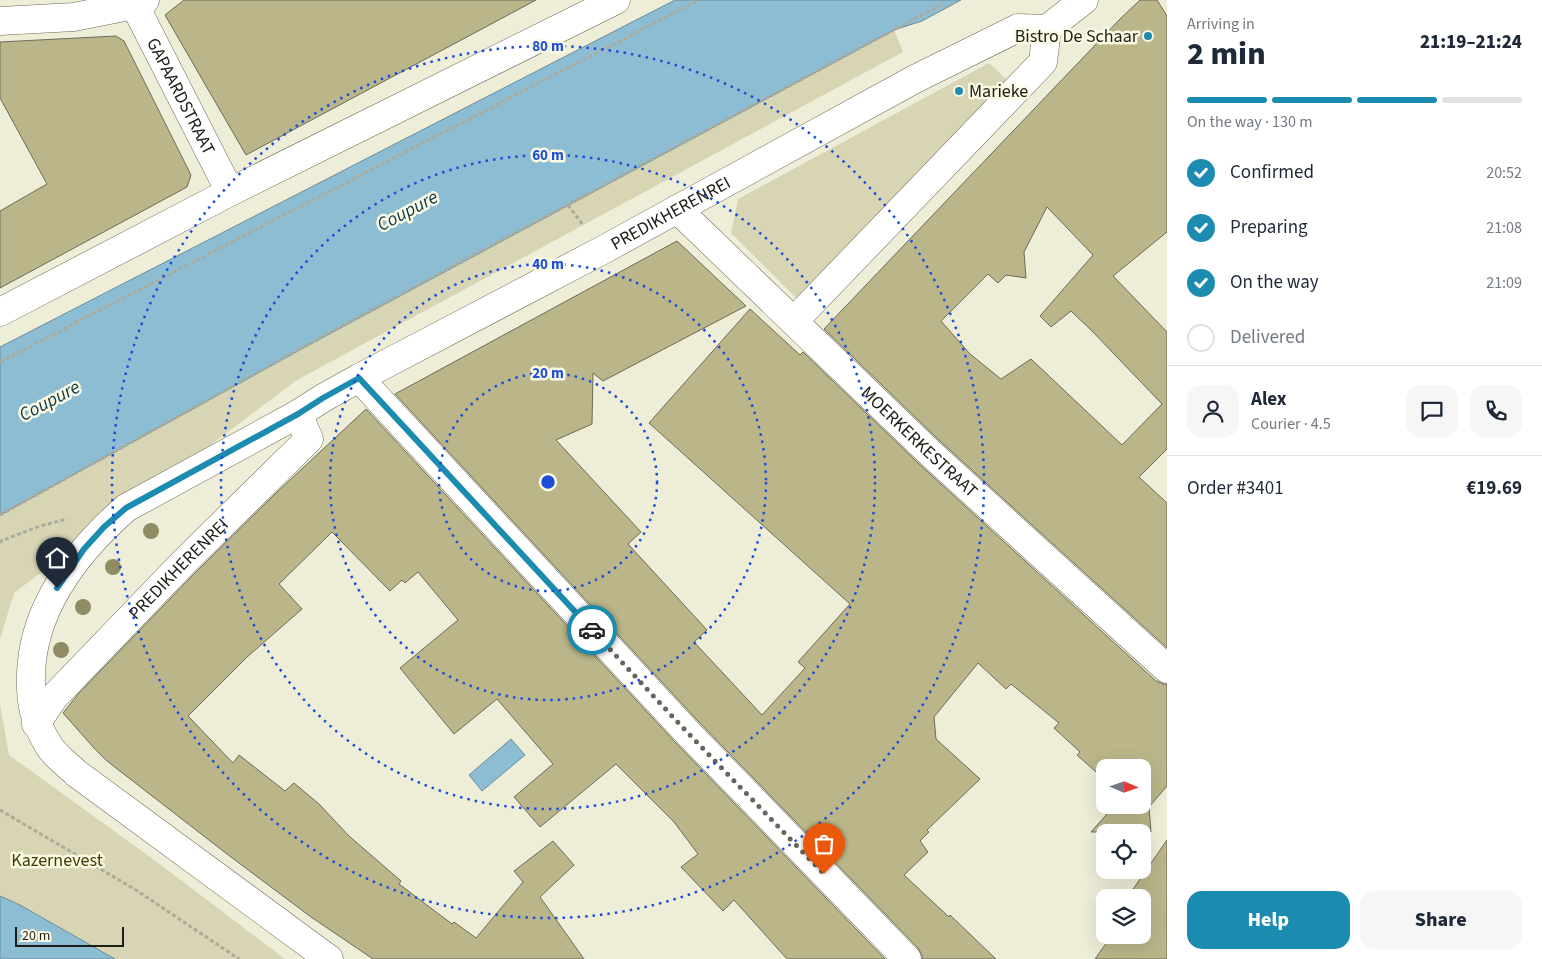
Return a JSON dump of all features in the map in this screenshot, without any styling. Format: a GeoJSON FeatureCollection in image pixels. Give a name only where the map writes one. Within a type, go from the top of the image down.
{"type":"FeatureCollection","features":[{"type":"Feature","properties":{"kind":"street"},"geometry":{"type":"LineString","coordinates":[[0,312],[230,192],[616,0]]}},
{"type":"Feature","properties":{"kind":"street"},"geometry":{"type":"LineString","coordinates":[[794,321],[1043,62],[1048,28],[1084,0]]}},
{"type":"Feature","properties":{"kind":"street"},"geometry":{"type":"LineString","coordinates":[[0,22],[74,17],[137,2]]}},
{"type":"Feature","properties":{"kind":"street","name":"GAPAARDSTRAAT"},"geometry":{"type":"LineString","coordinates":[[137,2],[230,192]]}},
{"type":"Feature","properties":{"kind":"street","name":"PREDIKHERENREI"},"geometry":{"type":"LineString","coordinates":[[329,959],[76,772],[50,748],[36,724],[30,693],[31,658],[40,623],[57,588],[84,549],[104,527],[126,508],[298,414],[359,378],[601,251],[915,79],[1018,28],[1048,28]]}},
{"type":"Feature","properties":{"kind":"street","name":"MOERKERKESTRAAT"},"geometry":{"type":"LineString","coordinates":[[677,209],[929,452],[1167,668]]}},
{"type":"Feature","properties":{"kind":"street"},"geometry":{"type":"LineString","coordinates":[[359,378],[680,724],[907,959]]}},
{"type":"Feature","properties":{"kind":"street","name":"PREDIKHERENREI"},"geometry":{"type":"LineString","coordinates":[[36,724],[54,697],[183,563],[309,439],[298,414]]}},
{"type":"Feature","properties":{"kind":"path"},"geometry":{"type":"LineString","coordinates":[[0,362],[699,0]]}},
{"type":"Feature","properties":{"kind":"path"},"geometry":{"type":"LineString","coordinates":[[0,515],[347,323],[944,3]]}},
{"type":"Feature","properties":{"kind":"path"},"geometry":{"type":"LineString","coordinates":[[0,543],[40,526],[76,517]]}},
{"type":"Feature","properties":{"kind":"path"},"geometry":{"type":"LineString","coordinates":[[0,810],[136,890],[239,959]]}},
{"type":"Feature","properties":{"kind":"green space"},"geometry":{"type":"Polygon","coordinates":[[[894,30],[903,52],[297,380],[14,593],[0,639],[0,515],[296,352],[894,30]]]}},
{"type":"Feature","properties":{"kind":"green space"},"geometry":{"type":"Polygon","coordinates":[[[989,63],[1010,83],[799,301],[731,233],[738,199],[989,63]]]}},
{"type":"Feature","properties":{"kind":"green space","name":"Kazernevest"},"geometry":{"type":"Polygon","coordinates":[[[0,704],[9,755],[157,862],[285,959],[115,959],[20,905],[0,896],[0,704]]]}},
{"type":"Feature","properties":{"kind":"water","name":"Coupure"},"geometry":{"type":"Polygon","coordinates":[[[675,0],[961,0],[922,21],[894,30],[296,352],[0,515],[0,347],[675,0]]]}},
{"type":"Feature","properties":{"kind":"water"},"geometry":{"type":"Polygon","coordinates":[[[511,739],[525,755],[482,791],[469,775],[511,739]]]}},
{"type":"Feature","properties":{"kind":"water"},"geometry":{"type":"Polygon","coordinates":[[[0,896],[20,905],[115,959],[0,959],[0,896]]]}},
{"type":"Feature","properties":{"kind":"building"},"geometry":{"type":"Polygon","coordinates":[[[184,0],[536,0],[246,155],[165,15],[184,0]]]}},
{"type":"Feature","properties":{"kind":"building"},"geometry":{"type":"Polygon","coordinates":[[[1140,0],[1157,0],[1167,16],[1167,232],[1113,276],[1167,332],[1167,449],[1139,477],[1167,503],[1167,648],[940,441],[824,329],[1140,0]],[[1047,207],[1024,252],[1026,278],[1006,275],[998,283],[988,274],[941,321],[970,354],[1001,379],[1031,359],[1122,445],[1162,404],[1071,311],[1051,327],[1040,316],[1093,255],[1047,207]]]}},
{"type":"Feature","properties":{"kind":"building"},"geometry":{"type":"Polygon","coordinates":[[[116,36],[124,41],[191,175],[187,187],[0,288],[0,211],[47,184],[0,98],[0,42],[116,36]]]}},
{"type":"Feature","properties":{"kind":"building"},"geometry":{"type":"Polygon","coordinates":[[[677,241],[746,306],[603,381],[593,373],[592,424],[556,440],[641,532],[628,544],[707,630],[694,642],[762,715],[805,668],[798,662],[850,604],[649,423],[750,309],[800,355],[803,352],[918,463],[1156,681],[1167,684],[1167,786],[1151,805],[1151,759],[1096,759],[1096,772],[1077,755],[1080,752],[1054,728],[1059,723],[1011,684],[1006,689],[978,663],[934,717],[936,739],[980,779],[927,830],[929,832],[920,841],[928,852],[904,875],[996,959],[922,959],[918,948],[697,720],[395,394],[677,241]]]}},
{"type":"Feature","properties":{"kind":"building"},"geometry":{"type":"Polygon","coordinates":[[[366,409],[675,742],[885,959],[787,959],[734,900],[723,911],[681,867],[698,854],[674,822],[616,764],[540,827],[514,797],[553,764],[497,699],[454,734],[400,668],[458,620],[418,572],[405,583],[402,580],[390,591],[332,532],[279,584],[302,609],[246,658],[188,716],[233,763],[239,755],[285,791],[294,783],[319,804],[349,836],[401,881],[399,884],[452,924],[454,922],[476,938],[523,882],[514,871],[553,841],[574,865],[540,897],[584,959],[373,959],[311,917],[227,854],[107,761],[94,748],[63,713],[79,693],[194,574],[275,494],[366,409]]]}},
{"type":"Feature","properties":{"kind":"building"},"geometry":{"type":"Polygon","coordinates":[[[1107,814],[1150,814],[1150,824],[1098,824],[1107,814]]]}},
{"type":"Feature","properties":{"kind":"building"},"geometry":{"type":"Polygon","coordinates":[[[1167,840],[1167,959],[1095,959],[1106,944],[1151,944],[1151,889],[1133,889],[1140,879],[1151,879],[1151,863],[1167,840]]]}},
{"type":"Feature","properties":{"kind":"way so far"},"geometry":{"type":"LineString","coordinates":[[592,630],[824,874]]}},
{"type":"Feature","properties":{"kind":"place","name":"Bistro De Schaar"},"geometry":{"type":"Point","coordinates":[1148,36]}},
{"type":"Feature","properties":{"kind":"place","name":"Marieke"},"geometry":{"type":"Point","coordinates":[959,91]}},
{"type":"Feature","properties":{"kind":"route"},"geometry":{"type":"LineString","coordinates":[[57,588],[84,549],[104,527],[126,508],[298,414],[359,378],[592,630]]}}]}
